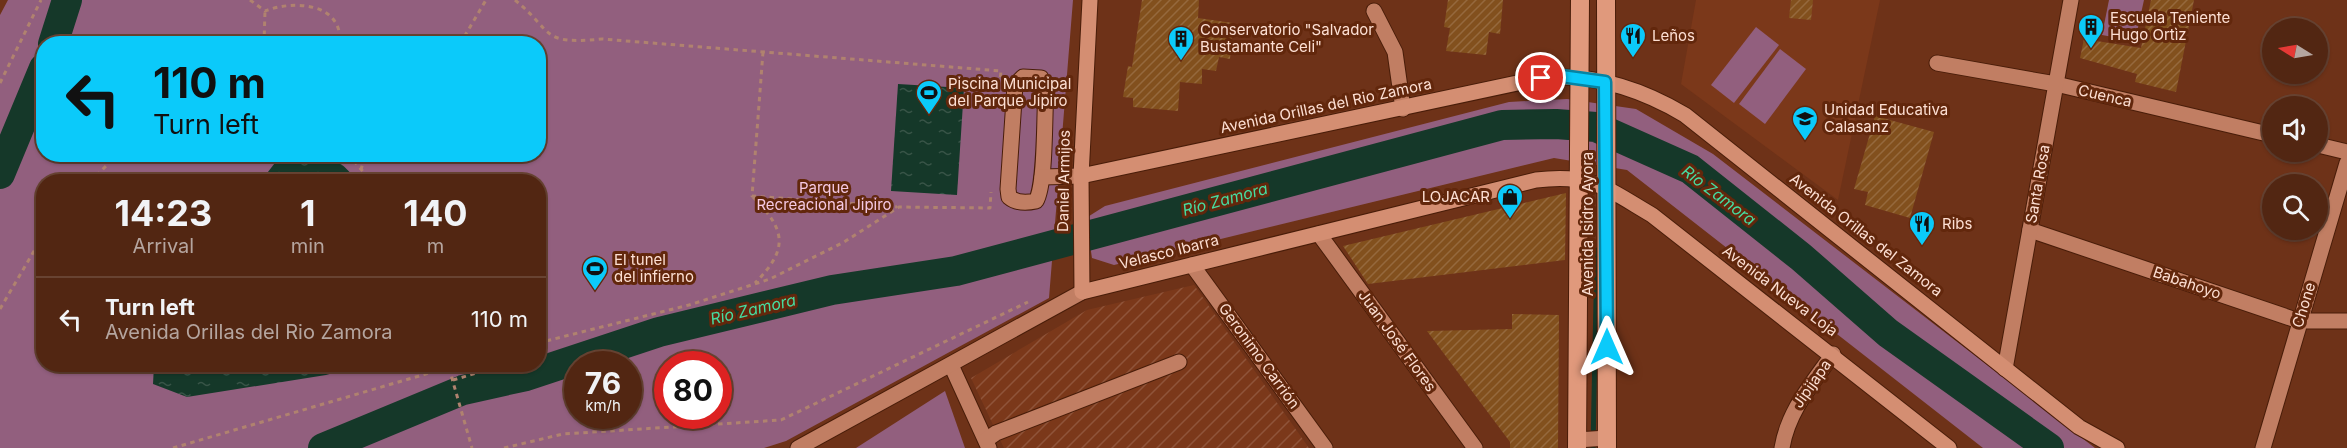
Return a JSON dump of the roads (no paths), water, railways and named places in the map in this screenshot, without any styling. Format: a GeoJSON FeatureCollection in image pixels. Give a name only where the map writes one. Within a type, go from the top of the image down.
{"type":"FeatureCollection","features":[{"type":"Feature","properties":{"kind":"highway","name":"Avenida Isidro Ayora"},"geometry":{"type":"LineString","coordinates":[[1577,444],[1580,0]]}},
{"type":"Feature","properties":{"kind":"highway","name":"Avenida Isidro Ayora"},"geometry":{"type":"LineString","coordinates":[[1606,0],[1607,443]]}},
{"type":"Feature","properties":{"kind":"main road","name":"Daniel Armijos"},"geometry":{"type":"LineString","coordinates":[[1082,292],[1081,176],[1090,0]]}},
{"type":"Feature","properties":{"kind":"main road","name":"Avenida Orillas del Rio Zamora"},"geometry":{"type":"LineString","coordinates":[[1081,176],[1541,78],[1579,81]]}},
{"type":"Feature","properties":{"kind":"main road","name":"Avenida Orillas del Zamora"},"geometry":{"type":"LineString","coordinates":[[1579,81],[1660,100],[1685,115],[2079,427],[2117,448]]}},
{"type":"Feature","properties":{"kind":"main road","name":"Avenida Nueva Loja"},"geometry":{"type":"LineString","coordinates":[[1580,173],[1606,179],[1833,354],[1949,448]]}},
{"type":"Feature","properties":{"kind":"main road","name":"Velasco Ibarra"},"geometry":{"type":"LineString","coordinates":[[1082,292],[1536,180],[1580,173]]}},
{"type":"Feature","properties":{"kind":"street","name":"Santa Rosa"},"geometry":{"type":"LineString","coordinates":[[2005,369],[2071,0]]}},
{"type":"Feature","properties":{"kind":"street"},"geometry":{"type":"LineString","coordinates":[[1374,11],[1395,52],[1403,109]]}},
{"type":"Feature","properties":{"kind":"street","name":"Cuenca"},"geometry":{"type":"LineString","coordinates":[[1936,63],[2056,84],[2262,133]]}},
{"type":"Feature","properties":{"kind":"street"},"geometry":{"type":"LineString","coordinates":[[1023,77],[1041,78],[1045,83],[1042,177],[1036,201],[1014,201],[1009,197],[1015,85],[1023,77]]}},
{"type":"Feature","properties":{"kind":"street"},"geometry":{"type":"LineString","coordinates":[[2328,147],[2347,152]]}},
{"type":"Feature","properties":{"kind":"street","name":"Chone"},"geometry":{"type":"LineString","coordinates":[[2263,448],[2347,164]]}},
{"type":"Feature","properties":{"kind":"street"},"geometry":{"type":"LineString","coordinates":[[1042,177],[1081,176]]}},
{"type":"Feature","properties":{"kind":"street","name":"Babahoyo"},"geometry":{"type":"LineString","coordinates":[[2030,230],[2299,321],[2347,321]]}},
{"type":"Feature","properties":{"kind":"street","name":"Juan José Flores"},"geometry":{"type":"LineString","coordinates":[[1319,234],[1475,448]]}},
{"type":"Feature","properties":{"kind":"street","name":"Geronimo Carrión"},"geometry":{"type":"LineString","coordinates":[[1192,265],[1325,448]]}},
{"type":"Feature","properties":{"kind":"street","name":"Velasco Ibarra"},"geometry":{"type":"LineString","coordinates":[[798,448],[1082,292]]}},
{"type":"Feature","properties":{"kind":"street","name":"Jipijapa"},"geometry":{"type":"LineString","coordinates":[[1782,448],[1784,432],[1794,410],[1833,354]]}},
{"type":"Feature","properties":{"kind":"street"},"geometry":{"type":"LineString","coordinates":[[951,365],[987,444],[996,433],[1179,362]]}},
{"type":"Feature","properties":{"kind":"street"},"geometry":{"type":"LineString","coordinates":[[1577,444],[1607,443]]}},
{"type":"Feature","properties":{"kind":"water","name":"Piscina Municipal del Parque Jipiro"},"geometry":{"type":"Polygon","coordinates":[[[898,84],[964,88],[957,195],[891,191],[898,84]]]}},
{"type":"Feature","properties":{"kind":"water"},"geometry":{"type":"Polygon","coordinates":[[[276,162],[337,162],[351,174],[266,174],[276,162]]]}},
{"type":"Feature","properties":{"kind":"water"},"geometry":{"type":"Polygon","coordinates":[[[154,372],[337,372],[187,397],[153,384],[154,372]]]}},
{"type":"Feature","properties":{"kind":"waterway"},"geometry":{"type":"LineString","coordinates":[[56,36],[67,0]]}},
{"type":"Feature","properties":{"kind":"waterway"},"geometry":{"type":"LineString","coordinates":[[0,174],[36,87]]}},
{"type":"Feature","properties":{"kind":"waterway","name":"Río Zamora"},"geometry":{"type":"LineString","coordinates":[[546,369],[659,332],[832,290],[956,271],[1502,125],[1556,124],[1596,127],[1690,169],[1801,257],[1888,333],[2049,448]]}},
{"type":"Feature","properties":{"kind":"waterway"},"geometry":{"type":"LineString","coordinates":[[1593,448],[1597,250]]}},
{"type":"Feature","properties":{"kind":"waterway","name":"Río Zamora"},"geometry":{"type":"LineString","coordinates":[[323,448],[463,390],[538,372]]}},
{"type":"Feature","properties":{"kind":"place","name":"Escuela Teniente Hugo Ortìz"},"geometry":{"type":"Point","coordinates":[2091,50]}},
{"type":"Feature","properties":{"kind":"place","name":"Leños"},"geometry":{"type":"Point","coordinates":[1633,59]}},
{"type":"Feature","properties":{"kind":"place","name":"Conservatorio \"Salvador Bustamante Celi\""},"geometry":{"type":"Point","coordinates":[1181,62]}},
{"type":"Feature","properties":{"kind":"place","name":"Piscina Municipal del Parque Jipiro"},"geometry":{"type":"Point","coordinates":[929,116]}},
{"type":"Feature","properties":{"kind":"place","name":"Unidad Educativa Calasanz"},"geometry":{"type":"Point","coordinates":[1805,142]}},
{"type":"Feature","properties":{"kind":"place","name":"LOJACAR"},"geometry":{"type":"Point","coordinates":[1510,220]}},
{"type":"Feature","properties":{"kind":"place","name":"Ribs"},"geometry":{"type":"Point","coordinates":[1922,247]}},
{"type":"Feature","properties":{"kind":"place","name":"El tunel del infierno"},"geometry":{"type":"Point","coordinates":[595,292]}},
{"type":"Feature","properties":{"kind":"park label","name":"Parque Recreacional Jipiro"},"geometry":{"type":"Point","coordinates":[824,196]}}]}
